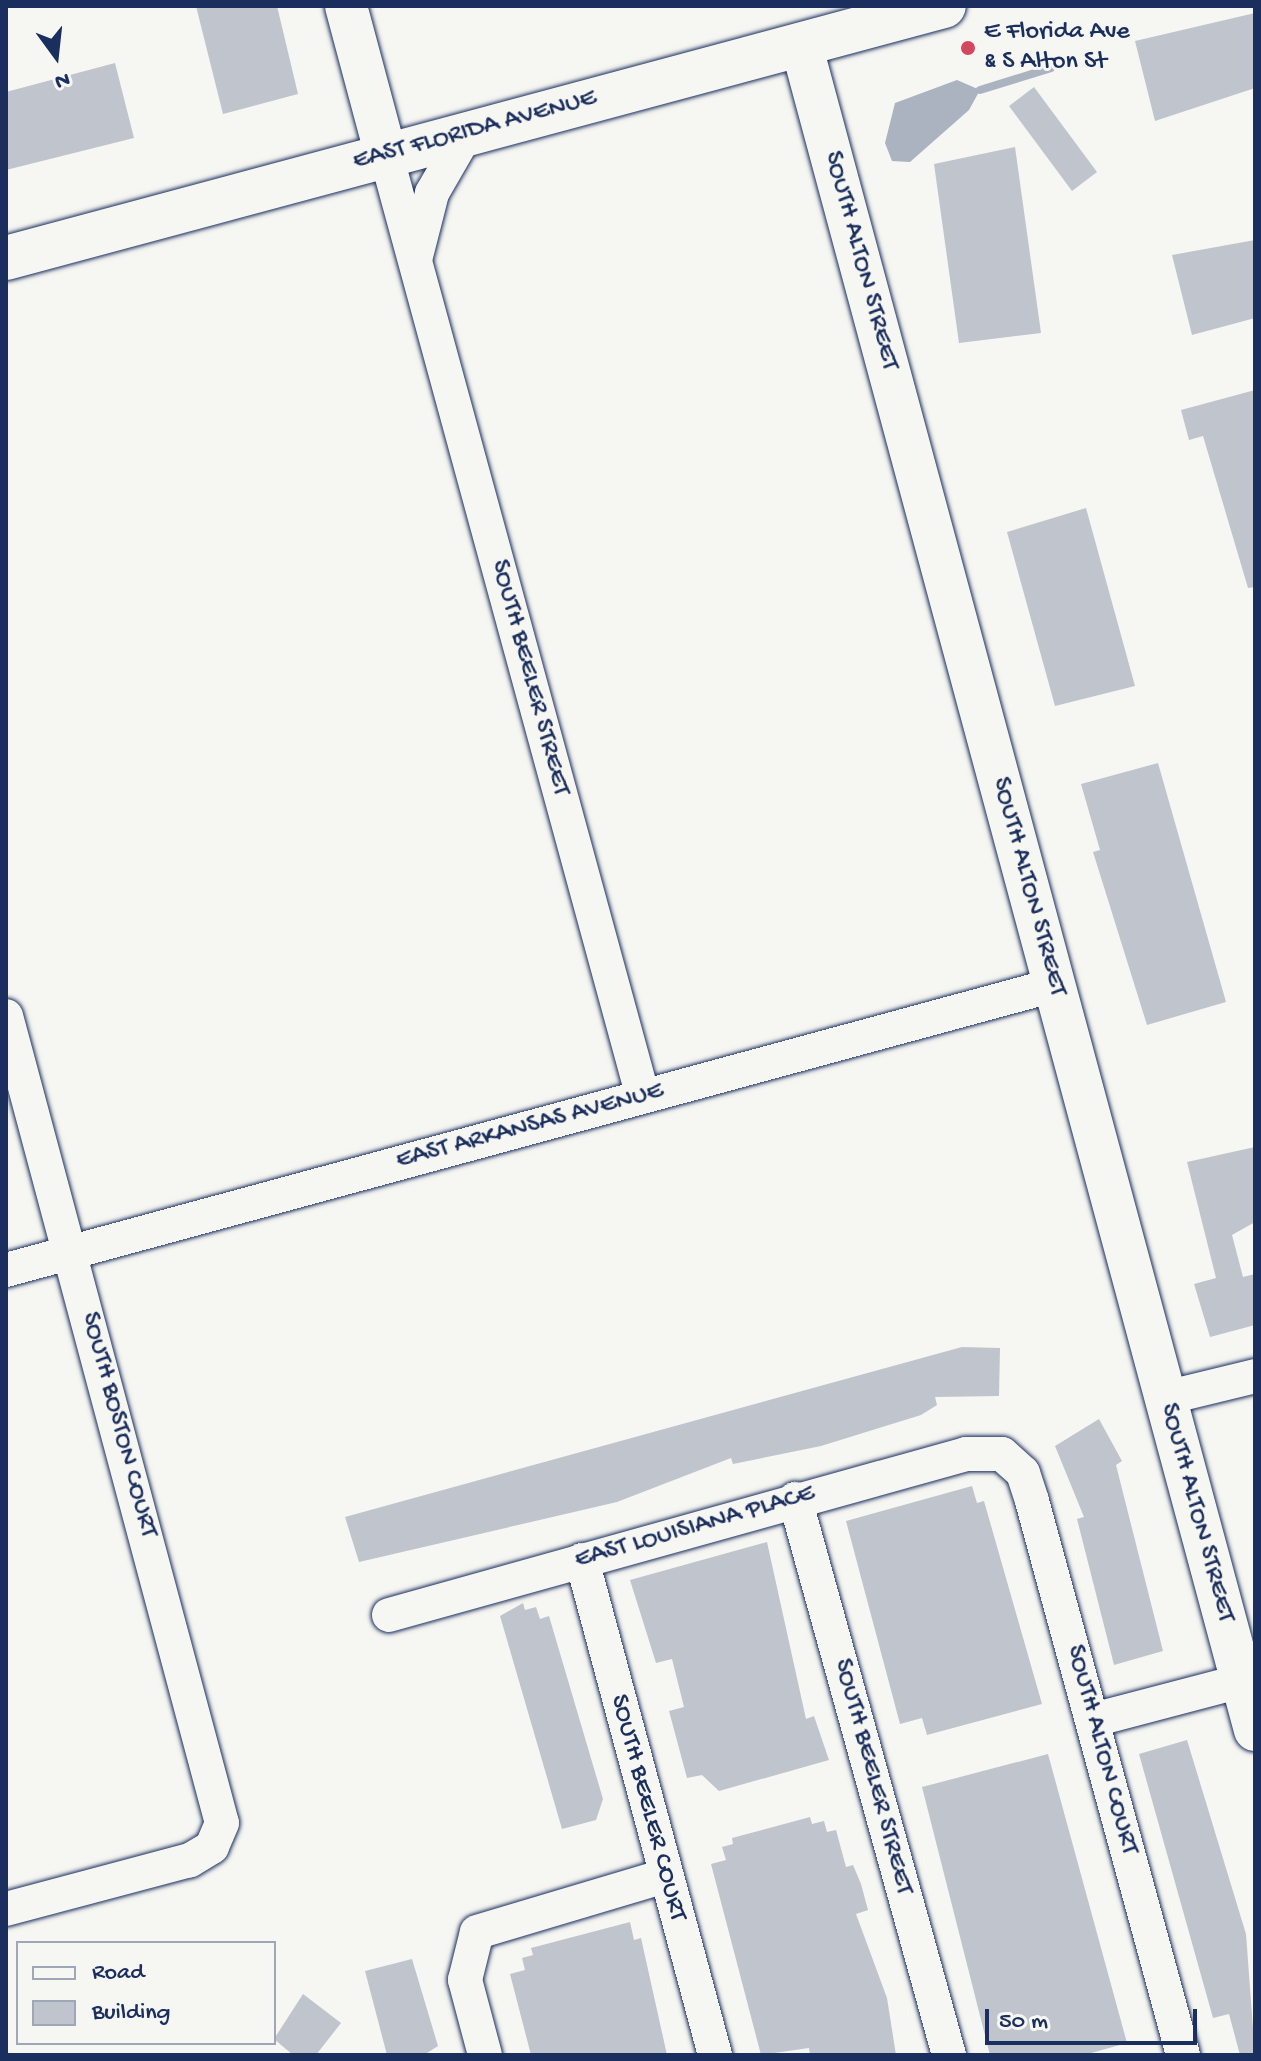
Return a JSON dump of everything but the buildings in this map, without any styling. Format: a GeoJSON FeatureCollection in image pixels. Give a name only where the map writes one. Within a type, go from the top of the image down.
{"type":"FeatureCollection","features":[{"type":"Feature","properties":{"kind":"main road","name":"EAST FLORIDA AVENUE"},"geometry":{"type":"LineString","coordinates":[[6,258],[944,6]]}},
{"type":"Feature","properties":{"kind":"street","name":"SOUTH BEELER STREET"},"geometry":{"type":"LineString","coordinates":[[346,6],[643,1097]]}},
{"type":"Feature","properties":{"kind":"street","name":"SOUTH ALTON STREET"},"geometry":{"type":"LineString","coordinates":[[801,44],[1255,1730]]}},
{"type":"Feature","properties":{"kind":"street","name":"SOUTH BEELER STREET"},"geometry":{"type":"LineString","coordinates":[[415,260],[432,193],[466,134]]}},
{"type":"Feature","properties":{"kind":"street","name":"EAST ARKANSAS AVENUE"},"geometry":{"type":"LineString","coordinates":[[6,1270],[1054,985]]}},
{"type":"Feature","properties":{"kind":"street","name":"SOUTH BOSTON COURT"},"geometry":{"type":"LineString","coordinates":[[6,1016],[217,1786],[219,1836],[190,1860],[6,1909]]}},
{"type":"Feature","properties":{"kind":"street"},"geometry":{"type":"LineString","coordinates":[[1165,1398],[1255,1376]]}},
{"type":"Feature","properties":{"kind":"street","name":"EAST LOUISIANA PLACE"},"geometry":{"type":"LineString","coordinates":[[389,1615],[795,1499],[966,1454],[1002,1454]]}},
{"type":"Feature","properties":{"kind":"street","name":"SOUTH ALTON COURT"},"geometry":{"type":"LineString","coordinates":[[1002,1454],[1023,1473],[1183,2055]]}},
{"type":"Feature","properties":{"kind":"street","name":"SOUTH BEELER STREET"},"geometry":{"type":"LineString","coordinates":[[795,1499],[949,2055]]}},
{"type":"Feature","properties":{"kind":"street","name":"SOUTH BEELER COURT"},"geometry":{"type":"LineString","coordinates":[[582,1560],[715,2055]]}},
{"type":"Feature","properties":{"kind":"street"},"geometry":{"type":"LineString","coordinates":[[1093,1720],[1242,1681]]}},
{"type":"Feature","properties":{"kind":"street"},"geometry":{"type":"LineString","coordinates":[[485,2055],[465,1980],[477,1932],[665,1876]]}},
{"type":"Feature","properties":{"kind":"shaded area"},"geometry":{"type":"Polygon","coordinates":[[[957,80],[980,90],[969,110],[910,162],[892,161],[885,143],[895,103],[957,80]]]}},
{"type":"Feature","properties":{"kind":"waterway"},"geometry":{"type":"LineString","coordinates":[[980,90],[1051,68]]}},
{"type":"Feature","properties":{"kind":"place","name":"E Florida Ave & S Alton St"},"geometry":{"type":"Point","coordinates":[968,48]}}]}
